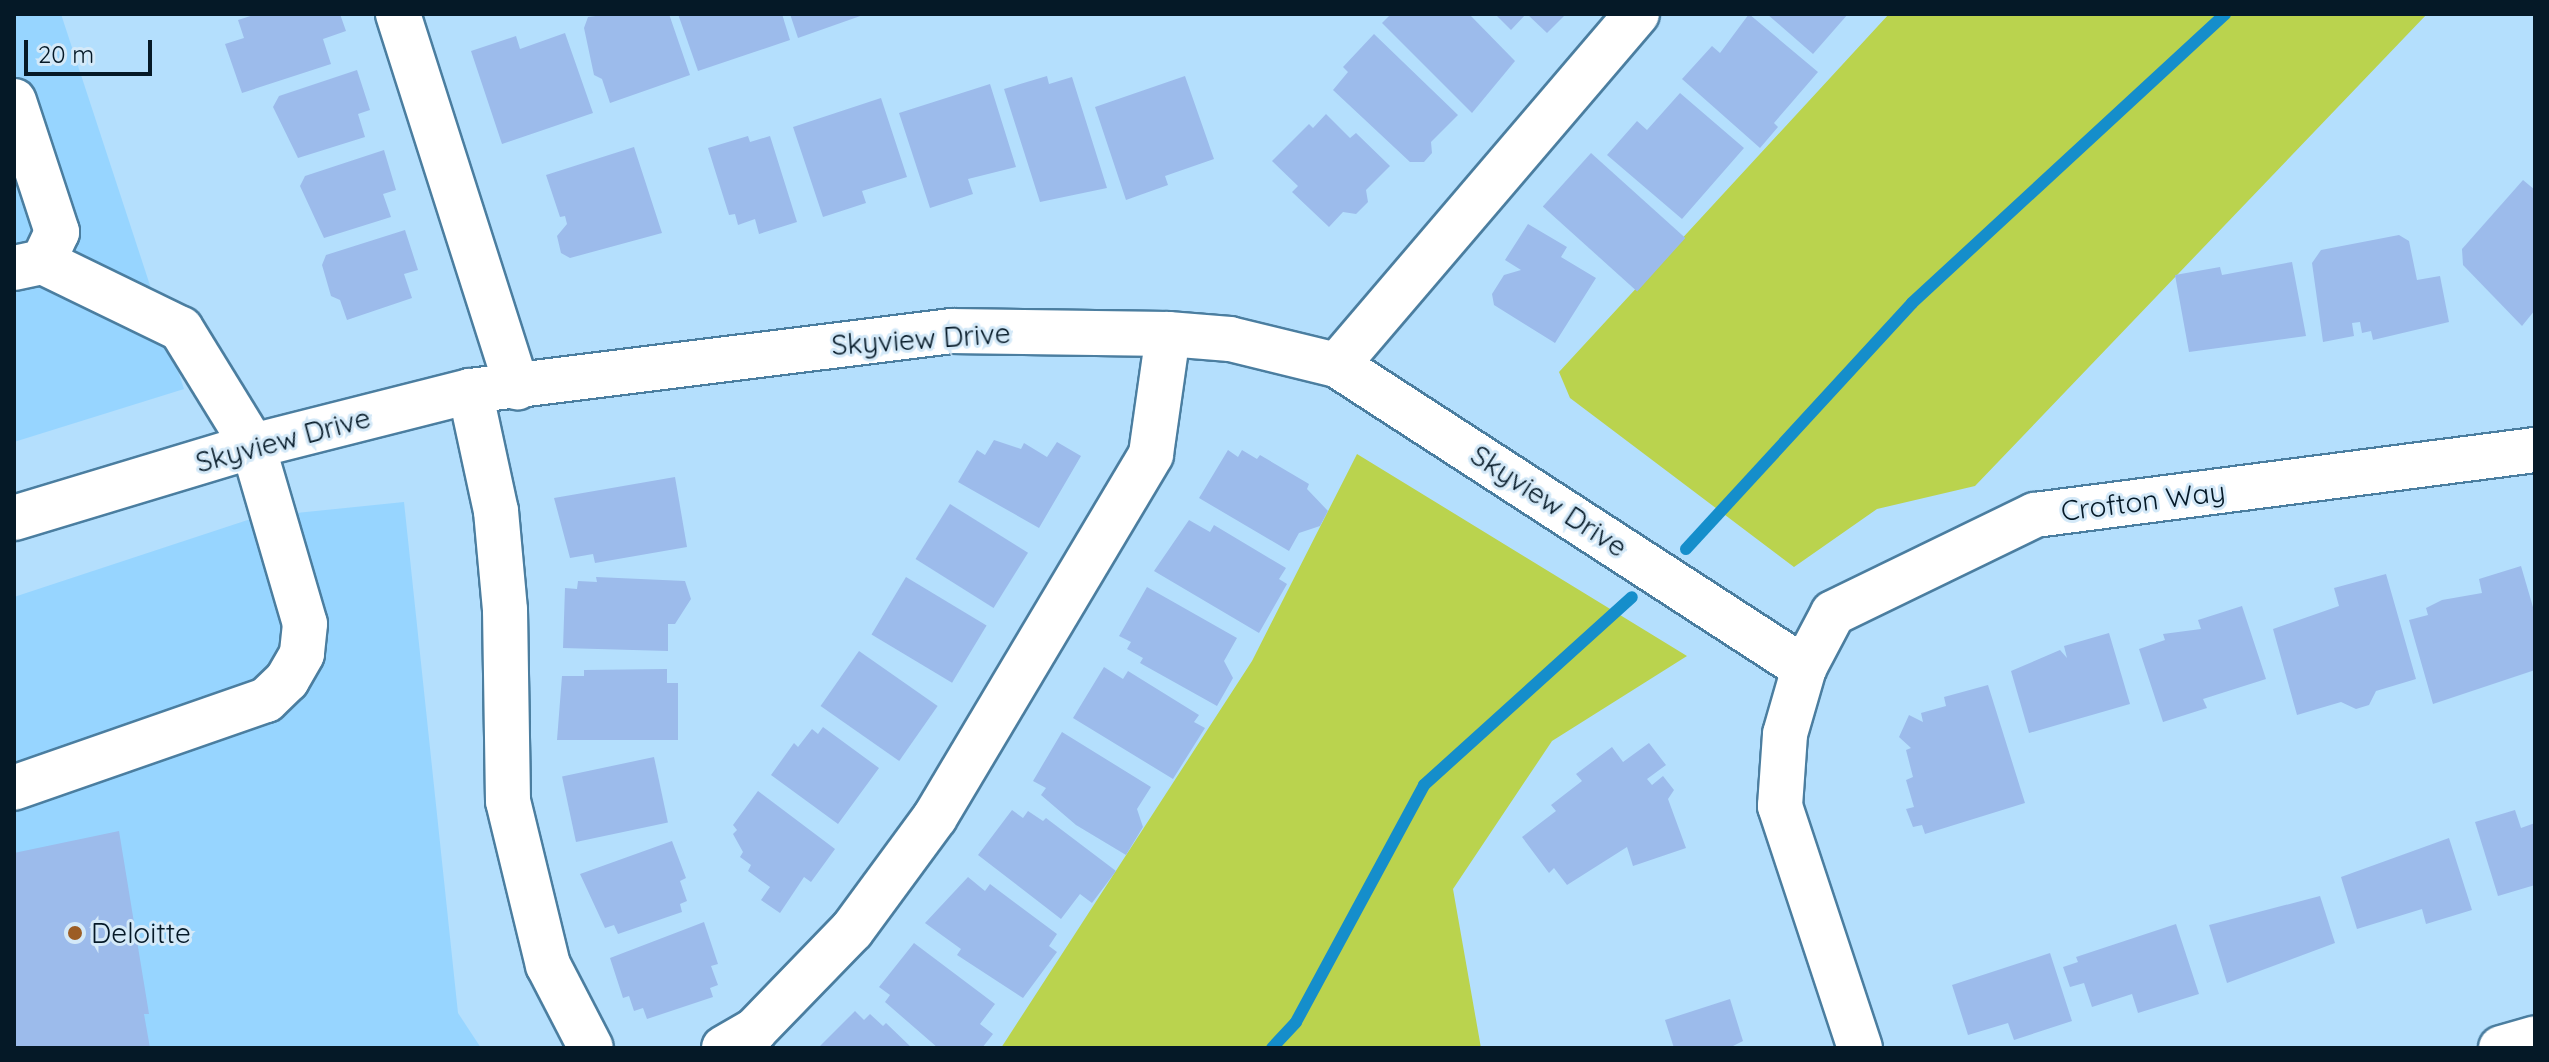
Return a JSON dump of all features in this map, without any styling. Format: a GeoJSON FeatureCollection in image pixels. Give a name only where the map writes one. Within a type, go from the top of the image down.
{"type":"FeatureCollection","features":[{"type":"Feature","properties":{"kind":"street"},"geometry":{"type":"LineString","coordinates":[[399,14],[517,387]]}},
{"type":"Feature","properties":{"kind":"street"},"geometry":{"type":"LineString","coordinates":[[1337,365],[1637,14]]}},
{"type":"Feature","properties":{"kind":"street"},"geometry":{"type":"LineString","coordinates":[[14,101],[57,232],[28,265],[181,329],[253,446],[305,624],[302,654],[287,680],[266,700],[14,788]]}},
{"type":"Feature","properties":{"kind":"street","name":"Skyview Drive"},"geometry":{"type":"LineString","coordinates":[[14,518],[253,446],[470,391],[951,331],[1168,334],[1230,339],[1337,365],[1804,668]]}},
{"type":"Feature","properties":{"kind":"street"},"geometry":{"type":"LineString","coordinates":[[724,1048],[755,1030],[852,930],[935,817],[1151,454],[1168,334]]}},
{"type":"Feature","properties":{"kind":"street"},"geometry":{"type":"LineString","coordinates":[[470,391],[496,511],[505,610],[508,801],[548,965],[591,1048]]}},
{"type":"Feature","properties":{"kind":"street","name":"Crofton Way"},"geometry":{"type":"LineString","coordinates":[[1860,1048],[1780,806],[1785,734],[1804,668],[1833,613],[2035,515],[2535,450]]}},
{"type":"Feature","properties":{"kind":"street"},"geometry":{"type":"LineString","coordinates":[[2501,1048],[2535,1038]]}},
{"type":"Feature","properties":{"kind":"shaded area"},"geometry":{"type":"Polygon","coordinates":[[[14,14],[61,14],[184,389],[14,442],[14,14]]]}},
{"type":"Feature","properties":{"kind":"shaded area"},"geometry":{"type":"Polygon","coordinates":[[[404,502],[458,1013],[481,1048],[14,1048],[14,597],[257,517],[404,502]]]}},
{"type":"Feature","properties":{"kind":"green space"},"geometry":{"type":"Polygon","coordinates":[[[1889,14],[2427,14],[1975,486],[1877,509],[1794,567],[1570,398],[1559,372],[1889,14]]]}},
{"type":"Feature","properties":{"kind":"green space"},"geometry":{"type":"Polygon","coordinates":[[[1357,454],[1687,656],[1552,741],[1453,889],[1481,1048],[1001,1048],[1252,661],[1357,454]]]}},
{"type":"Feature","properties":{"kind":"building"},"geometry":{"type":"Polygon","coordinates":[[[257,14],[340,14],[346,31],[323,39],[331,64],[242,93],[225,44],[244,38],[238,20],[257,14]]]}},
{"type":"Feature","properties":{"kind":"building"},"geometry":{"type":"Polygon","coordinates":[[[669,14],[690,75],[610,103],[602,79],[594,75],[584,28],[588,17],[669,14]]]}},
{"type":"Feature","properties":{"kind":"building"},"geometry":{"type":"Polygon","coordinates":[[[678,14],[782,14],[790,40],[698,71],[678,14]]]}},
{"type":"Feature","properties":{"kind":"building"},"geometry":{"type":"Polygon","coordinates":[[[790,14],[866,14],[798,38],[790,14]]]}},
{"type":"Feature","properties":{"kind":"building"},"geometry":{"type":"Polygon","coordinates":[[[1391,14],[1469,14],[1515,61],[1472,113],[1382,23],[1391,14]]]}},
{"type":"Feature","properties":{"kind":"building"},"geometry":{"type":"Polygon","coordinates":[[[1495,14],[1526,14],[1511,30],[1495,14]]]}},
{"type":"Feature","properties":{"kind":"building"},"geometry":{"type":"Polygon","coordinates":[[[1527,14],[1566,14],[1547,33],[1527,14]]]}},
{"type":"Feature","properties":{"kind":"building"},"geometry":{"type":"Polygon","coordinates":[[[1749,14],[1818,72],[1774,123],[1778,127],[1760,148],[1682,79],[1712,46],[1720,53],[1749,14]]]}},
{"type":"Feature","properties":{"kind":"building"},"geometry":{"type":"Polygon","coordinates":[[[1767,14],[1848,14],[1813,54],[1767,14]]]}},
{"type":"Feature","properties":{"kind":"building"},"geometry":{"type":"Polygon","coordinates":[[[565,33],[593,113],[502,144],[471,51],[516,36],[520,49],[565,33]]]}},
{"type":"Feature","properties":{"kind":"building"},"geometry":{"type":"Polygon","coordinates":[[[1374,34],[1458,115],[1431,142],[1432,153],[1424,162],[1410,162],[1333,90],[1348,72],[1343,67],[1374,34]]]}},
{"type":"Feature","properties":{"kind":"building"},"geometry":{"type":"Polygon","coordinates":[[[357,70],[370,110],[358,114],[365,137],[298,158],[273,107],[279,96],[357,70]]]}},
{"type":"Feature","properties":{"kind":"building"},"geometry":{"type":"Polygon","coordinates":[[[1047,76],[1049,84],[1072,77],[1107,188],[1040,202],[1004,89],[1047,76]]]}},
{"type":"Feature","properties":{"kind":"building"},"geometry":{"type":"Polygon","coordinates":[[[1185,76],[1214,159],[1165,176],[1168,185],[1126,200],[1095,107],[1185,76]]]}},
{"type":"Feature","properties":{"kind":"building"},"geometry":{"type":"Polygon","coordinates":[[[990,84],[1016,167],[968,179],[973,194],[930,208],[899,113],[990,84]]]}},
{"type":"Feature","properties":{"kind":"building"},"geometry":{"type":"Polygon","coordinates":[[[1680,93],[1744,148],[1682,219],[1607,155],[1637,121],[1647,130],[1680,93]]]}},
{"type":"Feature","properties":{"kind":"building"},"geometry":{"type":"Polygon","coordinates":[[[881,98],[907,177],[862,191],[866,203],[823,217],[793,127],[881,98]]]}},
{"type":"Feature","properties":{"kind":"building"},"geometry":{"type":"Polygon","coordinates":[[[1326,114],[1350,138],[1356,133],[1390,166],[1366,190],[1368,202],[1356,214],[1343,212],[1329,227],[1292,192],[1298,186],[1272,161],[1309,124],[1313,128],[1326,114]]]}},
{"type":"Feature","properties":{"kind":"building"},"geometry":{"type":"Polygon","coordinates":[[[748,136],[750,142],[770,136],[797,222],[759,234],[755,219],[738,225],[735,214],[729,215],[708,148],[748,136]]]}},
{"type":"Feature","properties":{"kind":"building"},"geometry":{"type":"Polygon","coordinates":[[[634,147],[662,233],[570,258],[561,253],[557,236],[567,224],[565,216],[560,217],[546,175],[634,147]]]}},
{"type":"Feature","properties":{"kind":"building"},"geometry":{"type":"Polygon","coordinates":[[[384,150],[396,190],[383,194],[391,217],[324,238],[300,186],[305,176],[384,150]]]}},
{"type":"Feature","properties":{"kind":"building"},"geometry":{"type":"Polygon","coordinates":[[[1591,153],[1685,238],[1637,291],[1543,207],[1591,153]]]}},
{"type":"Feature","properties":{"kind":"building"},"geometry":{"type":"Polygon","coordinates":[[[2523,180],[2535,190],[2535,310],[2522,326],[2463,265],[2462,249],[2523,180]]]}},
{"type":"Feature","properties":{"kind":"building"},"geometry":{"type":"Polygon","coordinates":[[[1528,224],[1567,247],[1561,257],[1596,278],[1555,343],[1494,305],[1492,294],[1504,275],[1521,270],[1505,260],[1528,224]]]}},
{"type":"Feature","properties":{"kind":"building"},"geometry":{"type":"Polygon","coordinates":[[[405,230],[418,270],[404,274],[412,298],[347,320],[340,300],[331,296],[322,265],[326,255],[405,230]]]}},
{"type":"Feature","properties":{"kind":"building"},"geometry":{"type":"Polygon","coordinates":[[[2399,235],[2409,241],[2417,280],[2440,276],[2449,322],[2373,340],[2371,331],[2362,333],[2360,322],[2352,323],[2354,336],[2323,342],[2312,263],[2321,250],[2399,235]]]}},
{"type":"Feature","properties":{"kind":"building"},"geometry":{"type":"Polygon","coordinates":[[[2292,262],[2306,336],[2189,352],[2175,275],[2220,267],[2222,275],[2292,262]]]}},
{"type":"Feature","properties":{"kind":"building"},"geometry":{"type":"Polygon","coordinates":[[[994,440],[1021,449],[1024,443],[1047,457],[1057,442],[1081,456],[1039,528],[958,482],[977,450],[985,455],[994,440]]]}},
{"type":"Feature","properties":{"kind":"building"},"geometry":{"type":"Polygon","coordinates":[[[1228,450],[1238,457],[1242,450],[1257,459],[1260,455],[1309,484],[1307,489],[1328,511],[1320,526],[1299,533],[1289,551],[1199,498],[1228,450]]]}},
{"type":"Feature","properties":{"kind":"building"},"geometry":{"type":"Polygon","coordinates":[[[675,477],[687,547],[595,563],[593,554],[570,558],[554,498],[675,477]]]}},
{"type":"Feature","properties":{"kind":"building"},"geometry":{"type":"Polygon","coordinates":[[[950,504],[1028,553],[994,608],[916,559],[950,504]]]}},
{"type":"Feature","properties":{"kind":"building"},"geometry":{"type":"Polygon","coordinates":[[[1189,520],[1210,532],[1214,525],[1286,568],[1279,579],[1287,584],[1259,633],[1154,571],[1189,520]]]}},
{"type":"Feature","properties":{"kind":"building"},"geometry":{"type":"Polygon","coordinates":[[[2521,566],[2535,614],[2535,670],[2433,704],[2409,620],[2428,615],[2426,608],[2442,600],[2482,593],[2479,579],[2521,566]]]}},
{"type":"Feature","properties":{"kind":"building"},"geometry":{"type":"Polygon","coordinates":[[[2386,574],[2416,679],[2376,691],[2369,705],[2356,709],[2341,702],[2297,715],[2273,629],[2339,606],[2334,588],[2386,574]]]}},
{"type":"Feature","properties":{"kind":"building"},"geometry":{"type":"Polygon","coordinates":[[[596,577],[685,581],[691,599],[675,624],[668,624],[668,651],[563,648],[565,588],[577,589],[578,581],[597,582],[596,577]]]}},
{"type":"Feature","properties":{"kind":"building"},"geometry":{"type":"Polygon","coordinates":[[[906,577],[987,625],[952,683],[871,634],[906,577]]]}},
{"type":"Feature","properties":{"kind":"building"},"geometry":{"type":"Polygon","coordinates":[[[1147,587],[1237,638],[1224,661],[1233,678],[1217,706],[1140,663],[1143,658],[1127,649],[1131,642],[1119,636],[1147,587]]]}},
{"type":"Feature","properties":{"kind":"building"},"geometry":{"type":"Polygon","coordinates":[[[2242,606],[2266,679],[2203,699],[2207,708],[2163,722],[2139,649],[2165,640],[2163,634],[2201,629],[2198,620],[2242,606]]]}},
{"type":"Feature","properties":{"kind":"building"},"geometry":{"type":"Polygon","coordinates":[[[2109,633],[2130,704],[2029,733],[2011,671],[2060,650],[2067,658],[2064,646],[2109,633]]]}},
{"type":"Feature","properties":{"kind":"building"},"geometry":{"type":"Polygon","coordinates":[[[859,651],[938,706],[899,761],[821,706],[859,651]]]}},
{"type":"Feature","properties":{"kind":"building"},"geometry":{"type":"Polygon","coordinates":[[[1104,667],[1123,679],[1128,671],[1199,715],[1194,722],[1205,728],[1173,779],[1073,718],[1104,667]]]}},
{"type":"Feature","properties":{"kind":"building"},"geometry":{"type":"Polygon","coordinates":[[[667,669],[667,683],[678,683],[678,740],[557,740],[562,676],[584,676],[584,670],[667,669]]]}},
{"type":"Feature","properties":{"kind":"building"},"geometry":{"type":"Polygon","coordinates":[[[1988,685],[2025,803],[1925,834],[1922,825],[1913,827],[1906,809],[1914,807],[1906,780],[1913,777],[1906,750],[1911,748],[1899,737],[1909,715],[1923,722],[1921,713],[1946,706],[1944,697],[1988,685]]]}},
{"type":"Feature","properties":{"kind":"building"},"geometry":{"type":"Polygon","coordinates":[[[823,727],[879,768],[838,824],[771,775],[794,743],[798,747],[812,729],[818,734],[823,727]]]}},
{"type":"Feature","properties":{"kind":"building"},"geometry":{"type":"Polygon","coordinates":[[[1062,732],[1151,787],[1137,809],[1143,827],[1126,855],[1076,825],[1041,795],[1046,788],[1033,781],[1062,732]]]}},
{"type":"Feature","properties":{"kind":"building"},"geometry":{"type":"Polygon","coordinates":[[[1649,743],[1666,765],[1647,779],[1652,785],[1663,776],[1674,790],[1668,799],[1686,848],[1633,866],[1627,847],[1567,885],[1554,868],[1549,873],[1522,837],[1556,811],[1551,805],[1582,781],[1576,774],[1612,747],[1623,762],[1649,743]]]}},
{"type":"Feature","properties":{"kind":"building"},"geometry":{"type":"Polygon","coordinates":[[[654,757],[668,823],[576,842],[562,777],[654,757]]]}},
{"type":"Feature","properties":{"kind":"building"},"geometry":{"type":"Polygon","coordinates":[[[758,791],[835,849],[811,882],[804,877],[780,913],[761,900],[770,887],[748,871],[751,865],[740,857],[743,852],[733,834],[737,830],[733,825],[758,791]]]}},
{"type":"Feature","properties":{"kind":"building"},"geometry":{"type":"Polygon","coordinates":[[[1012,810],[1023,818],[1028,811],[1043,821],[1046,818],[1116,871],[1092,903],[1080,894],[1061,919],[978,855],[1012,810]]]}},
{"type":"Feature","properties":{"kind":"building"},"geometry":{"type":"Polygon","coordinates":[[[2515,810],[2521,828],[2535,823],[2535,885],[2498,896],[2475,822],[2515,810]]]}},
{"type":"Feature","properties":{"kind":"building","name":"Deloitte"},"geometry":{"type":"Polygon","coordinates":[[[119,831],[149,1014],[144,1014],[150,1048],[14,1048],[14,853],[119,831]]]}},
{"type":"Feature","properties":{"kind":"building"},"geometry":{"type":"Polygon","coordinates":[[[2449,838],[2472,910],[2426,924],[2422,909],[2357,929],[2341,877],[2449,838]]]}},
{"type":"Feature","properties":{"kind":"building"},"geometry":{"type":"Polygon","coordinates":[[[672,841],[686,878],[680,881],[687,901],[680,904],[682,912],[618,934],[614,925],[605,928],[580,874],[672,841]]]}},
{"type":"Feature","properties":{"kind":"building"},"geometry":{"type":"Polygon","coordinates":[[[968,877],[985,891],[990,884],[1057,934],[1049,946],[1057,952],[1023,998],[957,955],[961,949],[925,923],[968,877]]]}},
{"type":"Feature","properties":{"kind":"building"},"geometry":{"type":"Polygon","coordinates":[[[2320,896],[2335,943],[2227,983],[2209,925],[2320,896]]]}},
{"type":"Feature","properties":{"kind":"building"},"geometry":{"type":"Polygon","coordinates":[[[704,922],[718,964],[711,966],[718,985],[710,988],[713,997],[647,1019],[643,1008],[634,1011],[629,996],[623,998],[610,958],[704,922]]]}},
{"type":"Feature","properties":{"kind":"building"},"geometry":{"type":"Polygon","coordinates":[[[2176,924],[2199,994],[2138,1013],[2132,994],[2092,1007],[2084,983],[2070,987],[2063,967],[2078,962],[2076,957],[2176,924]]]}},
{"type":"Feature","properties":{"kind":"building"},"geometry":{"type":"Polygon","coordinates":[[[914,943],[995,1004],[980,1024],[993,1034],[982,1048],[938,1048],[885,1002],[890,995],[879,987],[914,943]]]}},
{"type":"Feature","properties":{"kind":"building"},"geometry":{"type":"Polygon","coordinates":[[[2050,953],[2072,1021],[2014,1040],[2008,1023],[1968,1035],[1952,985],[2050,953]]]}},
{"type":"Feature","properties":{"kind":"building"},"geometry":{"type":"Polygon","coordinates":[[[1730,999],[1743,1041],[1729,1048],[1674,1048],[1665,1020],[1730,999]]]}},
{"type":"Feature","properties":{"kind":"building"},"geometry":{"type":"Polygon","coordinates":[[[855,1011],[864,1020],[870,1014],[883,1026],[886,1023],[912,1048],[818,1048],[855,1011]]]}},
{"type":"Feature","properties":{"kind":"waterway"},"geometry":{"type":"LineString","coordinates":[[1686,549],[1912,303],[2225,14]]}},
{"type":"Feature","properties":{"kind":"waterway"},"geometry":{"type":"LineString","coordinates":[[1272,1048],[1296,1022],[1424,785],[1632,597]]}},
{"type":"Feature","properties":{"kind":"place","name":"Deloitte"},"geometry":{"type":"Point","coordinates":[75,933]}}]}
